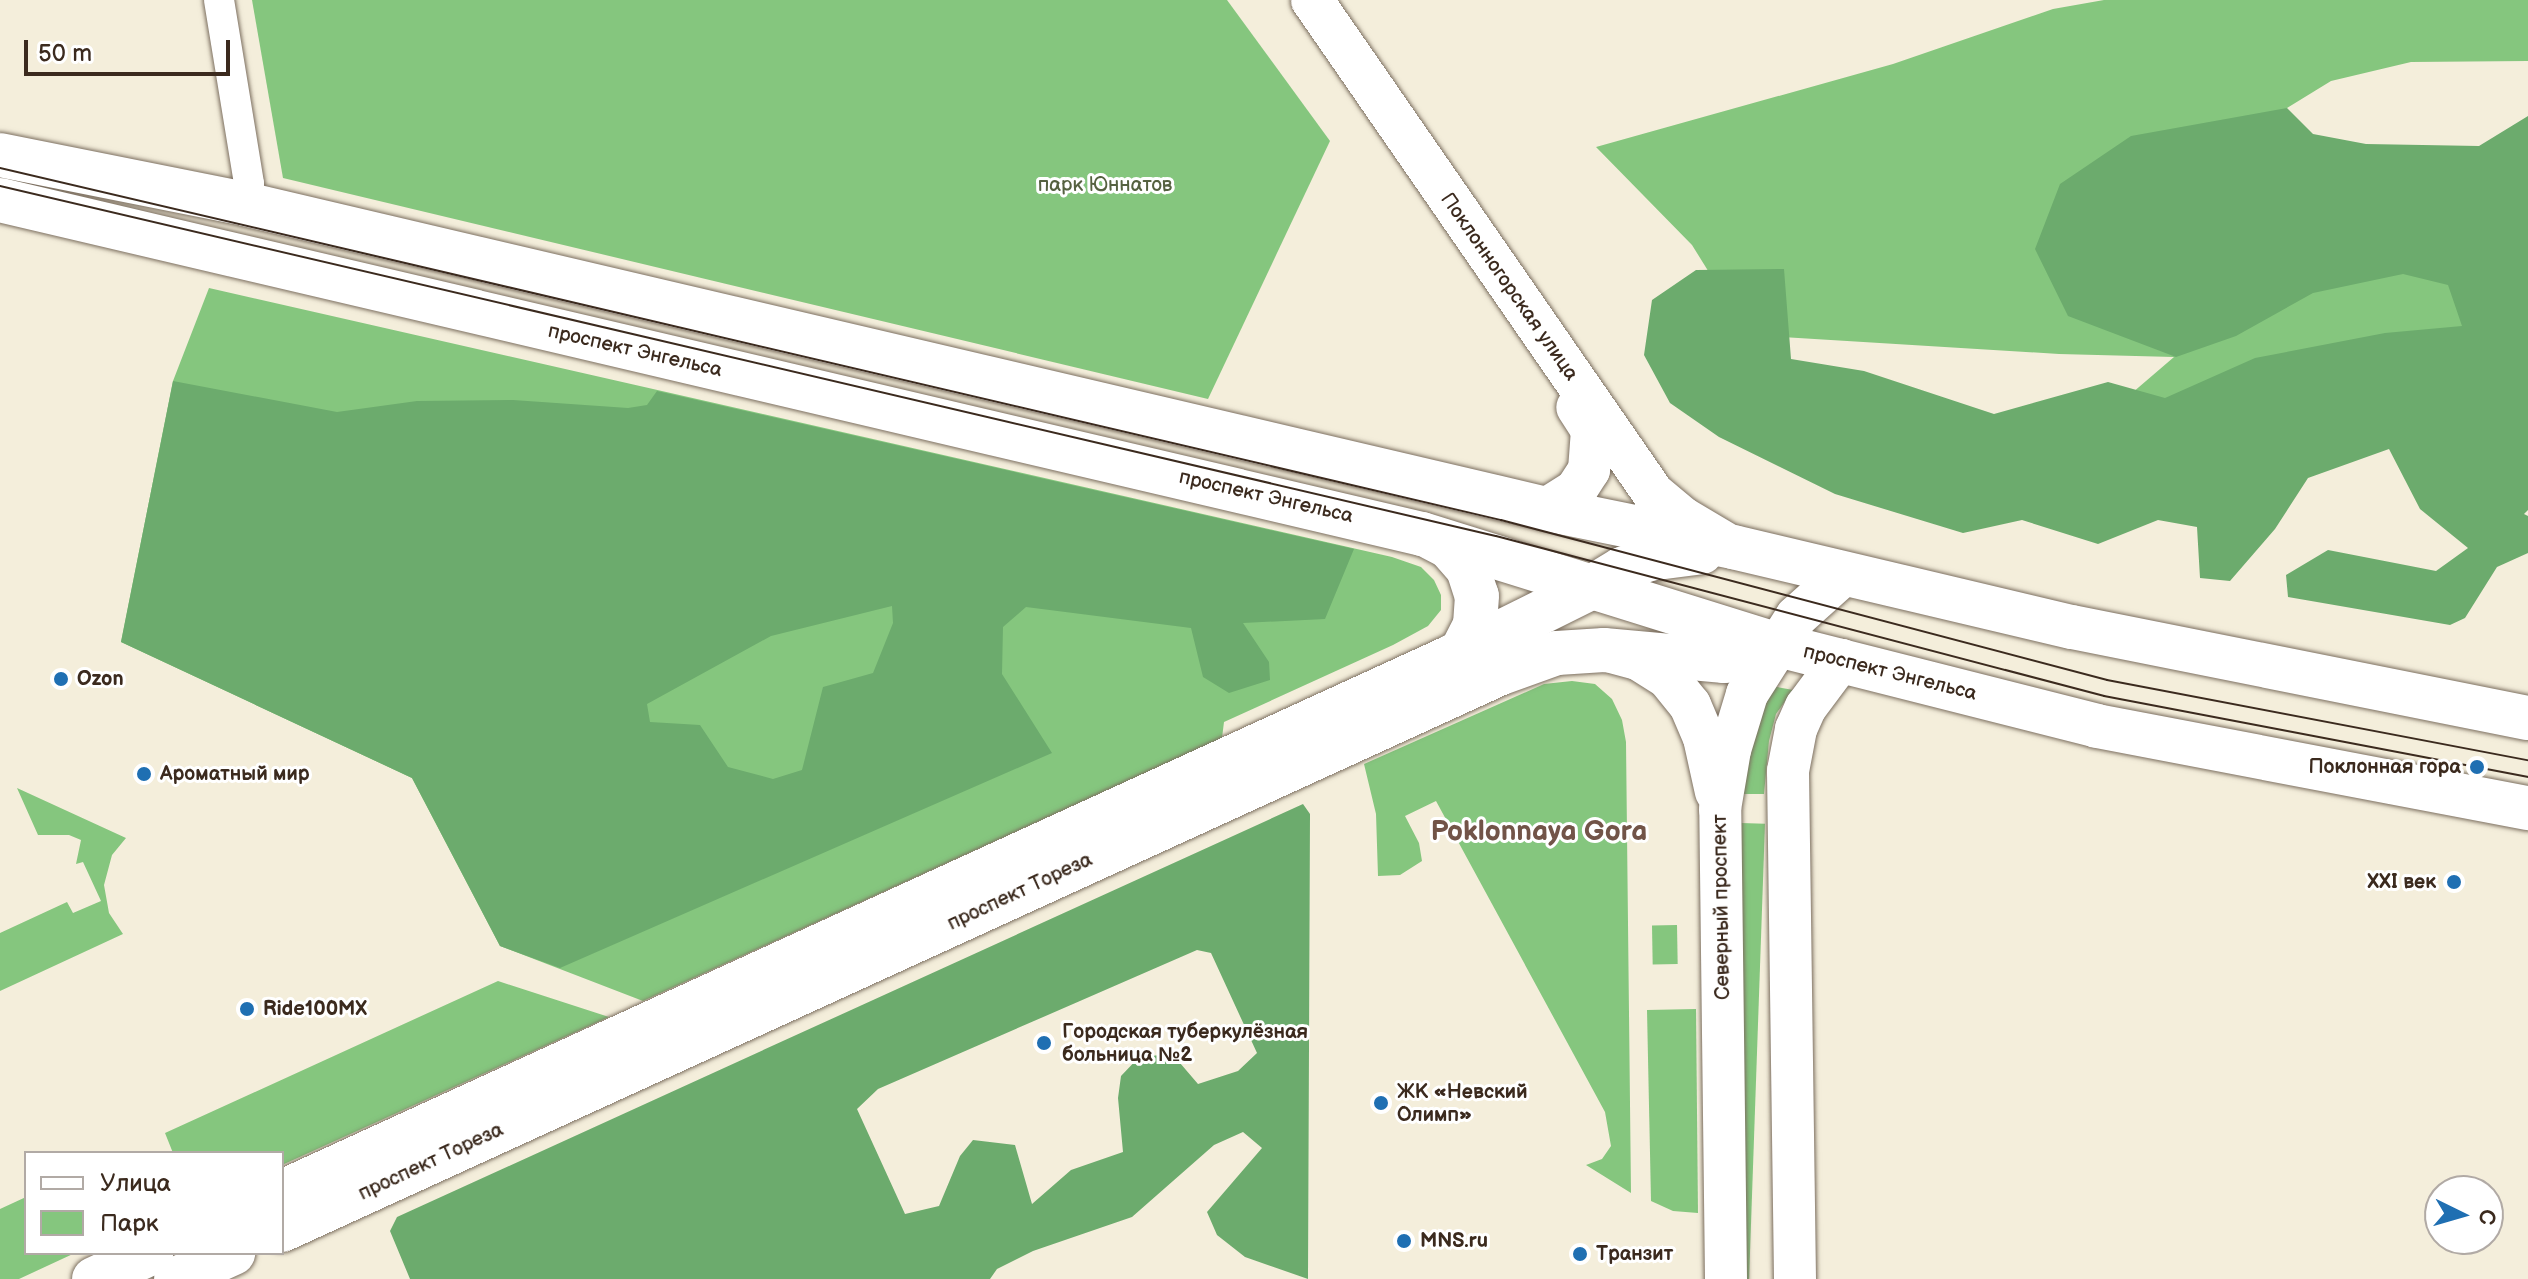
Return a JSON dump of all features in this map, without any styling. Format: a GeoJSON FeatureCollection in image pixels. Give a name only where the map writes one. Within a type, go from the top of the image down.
{"type":"FeatureCollection","features":[{"type":"Feature","properties":{"kind":"main road","name":"Поклонногорская улица"},"geometry":{"type":"LineString","coordinates":[[1293,0],[1592,430],[1589,470],[1576,490],[1546,509]]}},
{"type":"Feature","properties":{"kind":"main road","name":"Поклонногорская улица"},"geometry":{"type":"LineString","coordinates":[[1312,0],[1653,493],[1683,518],[1733,547]]}},
{"type":"Feature","properties":{"kind":"main road"},"geometry":{"type":"LineString","coordinates":[[0,155],[245,204],[1546,509],[1733,547],[2072,627],[2528,718]]}},
{"type":"Feature","properties":{"kind":"main road","name":"проспект Энгельса"},"geometry":{"type":"LineString","coordinates":[[0,200],[1422,534],[1778,645],[2097,726],[2528,808]]}},
{"type":"Feature","properties":{"kind":"main road"},"geometry":{"type":"LineString","coordinates":[[325,278],[319,259],[322,243],[337,226]]}},
{"type":"Feature","properties":{"kind":"main road"},"geometry":{"type":"LineString","coordinates":[[1422,534],[1449,547],[1468,569],[1477,596],[1475,625],[1462,651]]}},
{"type":"Feature","properties":{"kind":"main road","name":"проспект Тореза"},"geometry":{"type":"LineString","coordinates":[[284,1191],[1462,651],[1622,569],[1649,559],[1733,547]]}},
{"type":"Feature","properties":{"kind":"main road","name":"Северный проспект"},"geometry":{"type":"LineString","coordinates":[[1726,1279],[1720,809],[1740,714],[1757,676],[1796,617],[1844,574]]}},
{"type":"Feature","properties":{"kind":"main road","name":"проспект Тореза"},"geometry":{"type":"LineString","coordinates":[[284,1229],[1501,673],[1557,653],[1604,650],[1724,661],[1778,645]]}},
{"type":"Feature","properties":{"kind":"main road"},"geometry":{"type":"LineString","coordinates":[[1604,650],[1648,665],[1668,678],[1690,705],[1704,738],[1720,809]]}},
{"type":"Feature","properties":{"kind":"main road"},"geometry":{"type":"LineString","coordinates":[[1795,1279],[1788,771],[1796,729],[1806,707],[1841,660]]}},
{"type":"Feature","properties":{"kind":"main road"},"geometry":{"type":"LineString","coordinates":[[94,1279],[147,1255]]}},
{"type":"Feature","properties":{"kind":"main road"},"geometry":{"type":"LineString","coordinates":[[176,1279],[229,1255]]}},
{"type":"Feature","properties":{"kind":"street"},"geometry":{"type":"LineString","coordinates":[[219,0],[249,184],[245,204]]}},
{"type":"Feature","properties":{"kind":"green space","name":"парк Юннатов"},"geometry":{"type":"Polygon","coordinates":[[[252,0],[1227,0],[1330,141],[1208,399],[283,178],[252,0]]]}},
{"type":"Feature","properties":{"kind":"green space"},"geometry":{"type":"Polygon","coordinates":[[[2104,0],[2528,0],[2528,61],[2411,62],[2331,81],[2287,108],[2258,147],[2476,255],[2528,331],[2083,435],[2174,357],[2059,354],[1748,335],[1692,245],[1596,147],[1893,64],[2053,9],[2104,0]]]}},
{"type":"Feature","properties":{"kind":"green space"},"geometry":{"type":"Polygon","coordinates":[[[2287,108],[2313,134],[2366,144],[2479,146],[2528,116],[2528,510],[2524,514],[2528,516],[2528,553],[2497,567],[2465,618],[2450,625],[2288,597],[2286,575],[2328,550],[2436,571],[2468,548],[2420,509],[2389,449],[2308,478],[2275,529],[2230,581],[2200,578],[2197,527],[2158,520],[2098,544],[2022,520],[1963,533],[1835,494],[1719,437],[1670,403],[1644,355],[1652,300],[1696,270],[1784,269],[1791,359],[1864,371],[1994,414],[2108,382],[2165,398],[2255,358],[2385,333],[2462,326],[2448,285],[2403,274],[2313,293],[2236,336],[2176,357],[2068,316],[2035,249],[2060,184],[2131,136],[2287,108]]]}},
{"type":"Feature","properties":{"kind":"green space"},"geometry":{"type":"Polygon","coordinates":[[[209,288],[1392,557],[1421,567],[1434,580],[1441,595],[1441,610],[1428,626],[1393,645],[1224,722],[1222,738],[643,1001],[500,946],[412,778],[121,642],[173,381],[209,288]]]}},
{"type":"Feature","properties":{"kind":"green space"},"geometry":{"type":"Polygon","coordinates":[[[173,381],[337,412],[417,401],[513,400],[628,408],[647,405],[657,391],[1354,549],[1325,619],[1243,623],[1269,662],[1270,680],[1229,693],[1203,677],[1191,628],[1026,607],[1003,627],[1002,674],[1052,753],[560,968],[500,946],[412,778],[121,642],[173,381]],[[892,606],[771,636],[647,704],[650,722],[700,725],[728,767],[773,779],[802,770],[823,687],[873,673],[893,623],[892,606]]]}},
{"type":"Feature","properties":{"kind":"green space"},"geometry":{"type":"Polygon","coordinates":[[[1572,681],[1595,684],[1612,699],[1622,720],[1626,742],[1631,1193],[1586,1165],[1602,1159],[1611,1146],[1605,1112],[1436,801],[1405,816],[1419,843],[1422,861],[1400,875],[1378,876],[1376,814],[1364,764],[1544,684],[1572,681]]]}},
{"type":"Feature","properties":{"kind":"green space"},"geometry":{"type":"Polygon","coordinates":[[[1772,686],[1793,690],[1776,714],[1769,741],[1764,794],[1742,794],[1750,745],[1772,686]]]}},
{"type":"Feature","properties":{"kind":"green space"},"geometry":{"type":"Polygon","coordinates":[[[17,788],[126,838],[112,855],[104,885],[109,913],[123,934],[0,991],[0,933],[67,902],[73,913],[101,901],[83,862],[76,864],[81,840],[69,835],[38,835],[17,788]]]}},
{"type":"Feature","properties":{"kind":"green space","name":"Городская туберкулёзная больница №2"},"geometry":{"type":"Polygon","coordinates":[[[1303,804],[1310,814],[1308,1279],[1245,1257],[1217,1235],[1207,1212],[1262,1148],[1243,1132],[1214,1145],[1132,1217],[1033,1251],[997,1269],[990,1279],[410,1279],[390,1231],[397,1217],[1303,804]],[[1197,950],[878,1089],[857,1109],[905,1214],[939,1206],[960,1156],[973,1140],[1015,1145],[1032,1204],[1071,1170],[1123,1152],[1118,1098],[1121,1076],[1141,1055],[1174,1056],[1198,1084],[1238,1071],[1257,1053],[1211,953],[1197,950]]]}},
{"type":"Feature","properties":{"kind":"green space"},"geometry":{"type":"Polygon","coordinates":[[[1741,823],[1765,824],[1749,1279],[1725,1279],[1741,823]]]}},
{"type":"Feature","properties":{"kind":"green space"},"geometry":{"type":"Polygon","coordinates":[[[1652,925],[1677,925],[1678,964],[1653,964],[1652,925]]]}},
{"type":"Feature","properties":{"kind":"green space"},"geometry":{"type":"Polygon","coordinates":[[[498,981],[609,1017],[284,1164],[284,1151],[172,1151],[165,1133],[498,981]]]}},
{"type":"Feature","properties":{"kind":"green space"},"geometry":{"type":"Polygon","coordinates":[[[1696,1009],[1698,1213],[1673,1211],[1651,1201],[1647,1010],[1696,1009]]]}},
{"type":"Feature","properties":{"kind":"green space"},"geometry":{"type":"Polygon","coordinates":[[[24,1198],[24,1255],[71,1255],[19,1279],[0,1279],[0,1209],[24,1198]]]}},
{"type":"Feature","properties":{"kind":"tram line"},"geometry":{"type":"LineString","coordinates":[[0,168],[1501,520],[2107,680],[2528,760]]}},
{"type":"Feature","properties":{"kind":"tram line"},"geometry":{"type":"LineString","coordinates":[[0,186],[1496,536],[2104,696],[2528,777]]}},
{"type":"Feature","properties":{"kind":"place","name":"Ozon"},"geometry":{"type":"Point","coordinates":[61,679]}},
{"type":"Feature","properties":{"kind":"place","name":"Поклонная гора"},"geometry":{"type":"Point","coordinates":[2477,767]}},
{"type":"Feature","properties":{"kind":"place","name":"Ароматный мир"},"geometry":{"type":"Point","coordinates":[144,774]}},
{"type":"Feature","properties":{"kind":"place","name":"XXI век"},"geometry":{"type":"Point","coordinates":[2454,882]}},
{"type":"Feature","properties":{"kind":"place","name":"Ride100MX"},"geometry":{"type":"Point","coordinates":[247,1009]}},
{"type":"Feature","properties":{"kind":"place","name":"Городская туберкулёзная больница №2"},"geometry":{"type":"Point","coordinates":[1044,1043]}},
{"type":"Feature","properties":{"kind":"place","name":"ЖК «Невский Олимп»"},"geometry":{"type":"Point","coordinates":[1381,1103]}},
{"type":"Feature","properties":{"kind":"place","name":"MNS.ru"},"geometry":{"type":"Point","coordinates":[1404,1241]}},
{"type":"Feature","properties":{"kind":"place","name":"Транзит"},"geometry":{"type":"Point","coordinates":[1580,1254]}},
{"type":"Feature","properties":{"kind":"district","name":"Poklonnaya Gora"},"geometry":{"type":"Point","coordinates":[1539,832]}}]}
